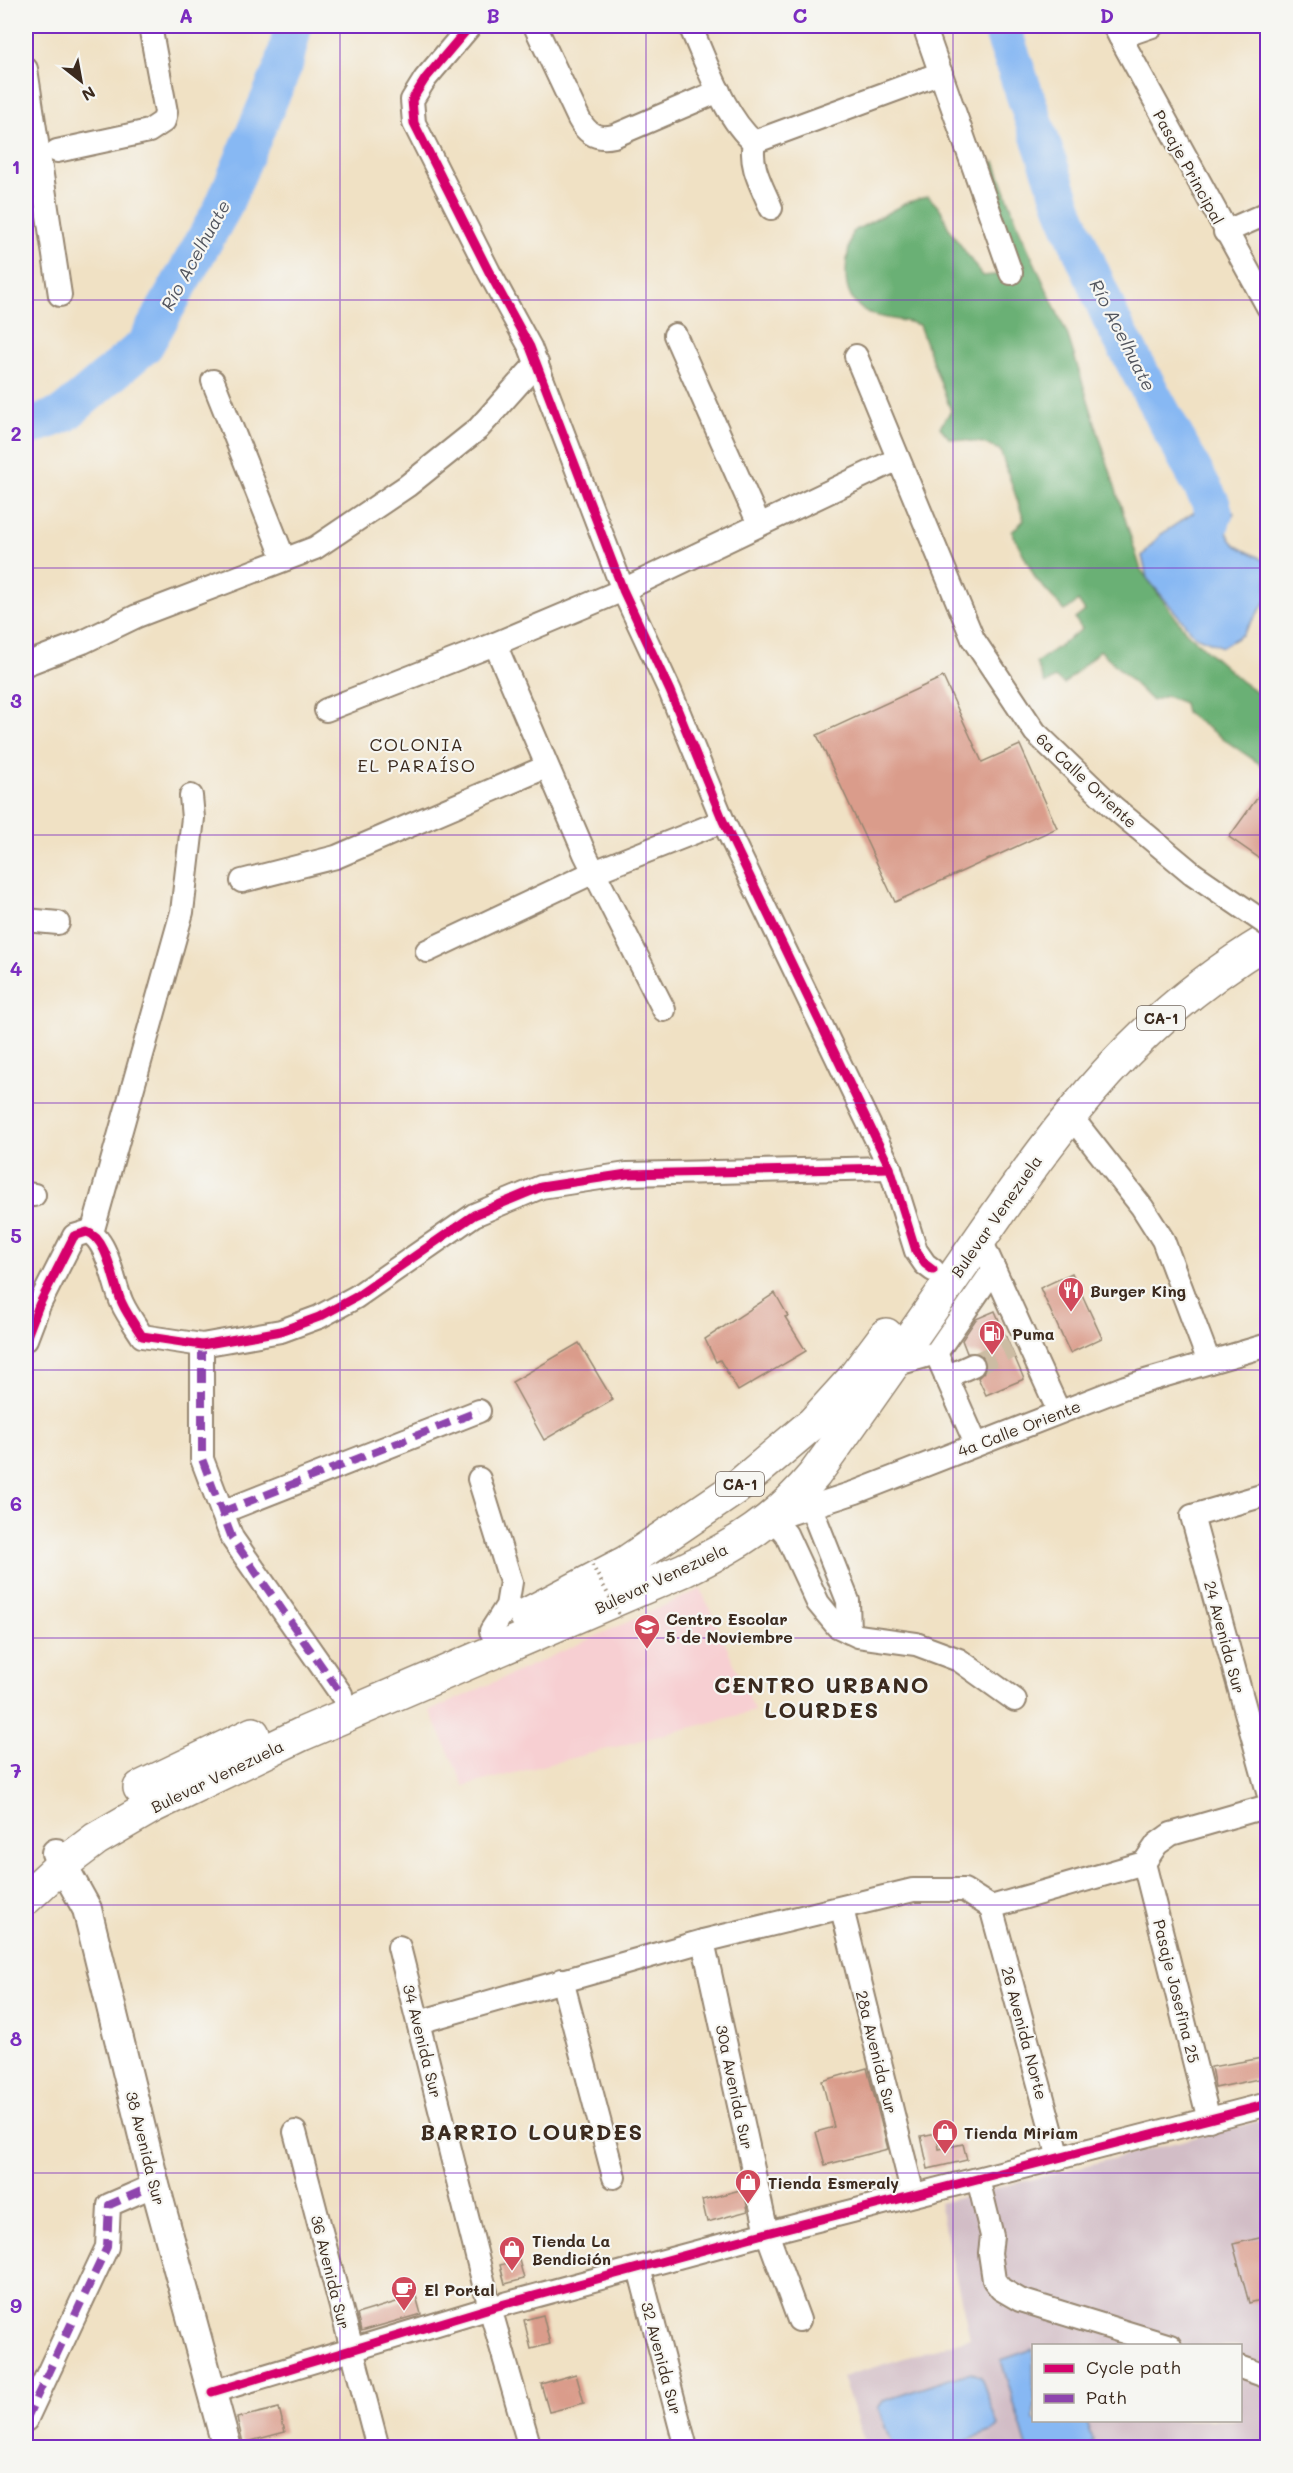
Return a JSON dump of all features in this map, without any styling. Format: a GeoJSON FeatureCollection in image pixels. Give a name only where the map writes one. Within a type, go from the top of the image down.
{"type":"FeatureCollection","features":[{"type":"Feature","properties":{"kind":"highway","name":"Bulevar Venezuela"},"geometry":{"type":"LineString","coordinates":[[26,1870],[98,1815],[137,1790],[194,1760],[553,1603],[627,1562],[736,1488],[813,1423],[853,1379],[1053,1107],[1146,1000],[1185,968],[1268,916]]}},
{"type":"Feature","properties":{"kind":"highway","name":"Bulevar Venezuela"},"geometry":{"type":"LineString","coordinates":[[26,1898],[60,1859],[153,1806],[302,1734],[684,1570],[742,1539],[807,1497],[891,1366],[980,1238],[1070,1115],[1107,1069],[1184,998],[1268,940]]}},
{"type":"Feature","properties":{"kind":"highway"},"geometry":{"type":"LineString","coordinates":[[760,1467],[753,1483],[753,1494],[756,1506],[773,1519]]}},
{"type":"Feature","properties":{"kind":"highway"},"geometry":{"type":"LineString","coordinates":[[26,1877],[60,1859],[98,1815]]}},
{"type":"Feature","properties":{"kind":"main road","name":"38 Avenida Sur"},"geometry":{"type":"LineString","coordinates":[[60,1859],[87,1909],[155,2185],[227,2448]]}},
{"type":"Feature","properties":{"kind":"street"},"geometry":{"type":"LineString","coordinates":[[57,151],[149,131],[164,121],[166,112],[150,26]]}},
{"type":"Feature","properties":{"kind":"street"},"geometry":{"type":"LineString","coordinates":[[470,26],[425,80],[412,100],[414,123],[537,363],[623,590],[670,692],[723,821],[890,1168],[916,1251],[925,1264],[933,1269]]}},
{"type":"Feature","properties":{"kind":"street"},"geometry":{"type":"LineString","coordinates":[[535,26],[579,119],[585,129],[594,136],[604,138],[614,136],[719,91]]}},
{"type":"Feature","properties":{"kind":"street"},"geometry":{"type":"LineString","coordinates":[[690,26],[719,91],[740,126],[754,142]]}},
{"type":"Feature","properties":{"kind":"street"},"geometry":{"type":"LineString","coordinates":[[924,26],[1011,273]]}},
{"type":"Feature","properties":{"kind":"street"},"geometry":{"type":"LineString","coordinates":[[1117,32],[1152,26]]}},
{"type":"Feature","properties":{"kind":"street","name":"Pasaje Principal"},"geometry":{"type":"LineString","coordinates":[[1117,32],[1268,307]]}},
{"type":"Feature","properties":{"kind":"street"},"geometry":{"type":"LineString","coordinates":[[26,69],[60,295]]}},
{"type":"Feature","properties":{"kind":"street"},"geometry":{"type":"LineString","coordinates":[[754,142],[941,73]]}},
{"type":"Feature","properties":{"kind":"street"},"geometry":{"type":"LineString","coordinates":[[754,142],[753,166],[771,208]]}},
{"type":"Feature","properties":{"kind":"street"},"geometry":{"type":"LineString","coordinates":[[1225,232],[1268,213]]}},
{"type":"Feature","properties":{"kind":"street"},"geometry":{"type":"LineString","coordinates":[[675,335],[759,524]]}},
{"type":"Feature","properties":{"kind":"street","name":"6a Calle Oriente"},"geometry":{"type":"LineString","coordinates":[[856,356],[973,639],[1035,732],[1113,807],[1192,873],[1268,925]]}},
{"type":"Feature","properties":{"kind":"street"},"geometry":{"type":"LineString","coordinates":[[26,664],[84,642],[137,616],[315,548],[407,486],[478,429],[537,363]]}},
{"type":"Feature","properties":{"kind":"street"},"geometry":{"type":"LineString","coordinates":[[213,381],[284,559]]}},
{"type":"Feature","properties":{"kind":"street"},"geometry":{"type":"LineString","coordinates":[[326,711],[623,590],[898,459]]}},
{"type":"Feature","properties":{"kind":"street"},"geometry":{"type":"LineString","coordinates":[[495,644],[546,767],[594,872],[664,1010]]}},
{"type":"Feature","properties":{"kind":"street"},"geometry":{"type":"LineString","coordinates":[[242,881],[336,857],[546,767]]}},
{"type":"Feature","properties":{"kind":"street"},"geometry":{"type":"LineString","coordinates":[[92,1233],[182,912],[193,818],[191,796]]}},
{"type":"Feature","properties":{"kind":"street"},"geometry":{"type":"LineString","coordinates":[[427,951],[594,872],[723,821]]}},
{"type":"Feature","properties":{"kind":"street"},"geometry":{"type":"LineString","coordinates":[[26,920],[58,923]]}},
{"type":"Feature","properties":{"kind":"street"},"geometry":{"type":"LineString","coordinates":[[1070,1115],[1142,1207],[1163,1240],[1209,1362]]}},
{"type":"Feature","properties":{"kind":"street"},"geometry":{"type":"LineString","coordinates":[[26,1339],[39,1305],[74,1236],[87,1232],[92,1233],[102,1245],[122,1303],[142,1336],[202,1345],[267,1335],[319,1317],[356,1297],[474,1215],[542,1187],[627,1174],[890,1168]]}},
{"type":"Feature","properties":{"kind":"street"},"geometry":{"type":"LineString","coordinates":[[980,1238],[994,1269],[1019,1344],[1059,1412]]}},
{"type":"Feature","properties":{"kind":"street"},"geometry":{"type":"LineString","coordinates":[[891,1366],[936,1353],[994,1269]]}},
{"type":"Feature","properties":{"kind":"street"},"geometry":{"type":"LineString","coordinates":[[202,1345],[202,1460],[232,1538],[341,1694]]}},
{"type":"Feature","properties":{"kind":"street","name":"4a Calle Oriente"},"geometry":{"type":"LineString","coordinates":[[807,1497],[976,1444],[1125,1387],[1268,1345]]}},
{"type":"Feature","properties":{"kind":"street"},"geometry":{"type":"LineString","coordinates":[[936,1353],[976,1444]]}},
{"type":"Feature","properties":{"kind":"street"},"geometry":{"type":"LineString","coordinates":[[946,1377],[973,1365]]}},
{"type":"Feature","properties":{"kind":"street"},"geometry":{"type":"LineString","coordinates":[[222,1512],[479,1410]]}},
{"type":"Feature","properties":{"kind":"street"},"geometry":{"type":"LineString","coordinates":[[479,1479],[511,1582],[507,1606],[491,1631]]}},
{"type":"Feature","properties":{"kind":"street","name":"24 Avenida Sur"},"geometry":{"type":"LineString","coordinates":[[1268,1494],[1192,1516],[1268,1792]]}},
{"type":"Feature","properties":{"kind":"street"},"geometry":{"type":"LineString","coordinates":[[807,1497],[848,1601],[849,1632]]}},
{"type":"Feature","properties":{"kind":"street"},"geometry":{"type":"LineString","coordinates":[[773,1519],[786,1534],[818,1603],[829,1619],[849,1632],[868,1638],[916,1644],[949,1656],[1016,1700]]}},
{"type":"Feature","properties":{"kind":"street"},"geometry":{"type":"LineString","coordinates":[[511,1582],[534,1597],[553,1603]]}},
{"type":"Feature","properties":{"kind":"street"},"geometry":{"type":"LineString","coordinates":[[419,2022],[703,1941],[842,1909],[920,1888],[964,1890],[991,1908],[1144,1863],[1157,1844],[1172,1834],[1268,1806]]}},
{"type":"Feature","properties":{"kind":"street","name":"Pasaje Josefina 25"},"geometry":{"type":"LineString","coordinates":[[1144,1863],[1209,2120]]}},
{"type":"Feature","properties":{"kind":"street","name":"26 Avenida Norte"},"geometry":{"type":"LineString","coordinates":[[991,1908],[1059,2158]]}},
{"type":"Feature","properties":{"kind":"street","name":"28a Avenida Sur"},"geometry":{"type":"LineString","coordinates":[[842,1909],[913,2195]]}},
{"type":"Feature","properties":{"kind":"street","name":"30a Avenida Sur"},"geometry":{"type":"LineString","coordinates":[[703,1941],[766,2233],[799,2320]]}},
{"type":"Feature","properties":{"kind":"street","name":"34 Avenida Sur"},"geometry":{"type":"LineString","coordinates":[[399,1947],[490,2308],[530,2448]]}},
{"type":"Feature","properties":{"kind":"street"},"geometry":{"type":"LineString","coordinates":[[562,1980],[614,2177]]}},
{"type":"Feature","properties":{"kind":"street"},"geometry":{"type":"LineString","coordinates":[[212,2392],[490,2308],[766,2233],[1268,2104]]}},
{"type":"Feature","properties":{"kind":"street","name":"36 Avenida Sur"},"geometry":{"type":"LineString","coordinates":[[295,2132],[378,2448]]}},
{"type":"Feature","properties":{"kind":"street"},"geometry":{"type":"LineString","coordinates":[[978,2179],[992,2236],[991,2271],[1001,2289],[1020,2300],[1163,2344]]}},
{"type":"Feature","properties":{"kind":"street"},"geometry":{"type":"LineString","coordinates":[[26,2420],[107,2247],[109,2205],[155,2185]]}},
{"type":"Feature","properties":{"kind":"street","name":"32 Avenida Sur"},"geometry":{"type":"LineString","coordinates":[[639,2268],[686,2448]]}},
{"type":"Feature","properties":{"kind":"street"},"geometry":{"type":"LineString","coordinates":[[1242,2368],[1268,2377]]}},
{"type":"Feature","properties":{"kind":"path"},"geometry":{"type":"LineString","coordinates":[[592,1565],[621,1618]]}},
{"type":"Feature","properties":{"kind":"shaded area","name":"Centro Escolar 5 de Noviembre"},"geometry":{"type":"Polygon","coordinates":[[[701,1589],[755,1711],[464,1786],[430,1711],[701,1589]]]}},
{"type":"Feature","properties":{"kind":"shaded area"},"geometry":{"type":"Polygon","coordinates":[[[1267,2119],[1267,2447],[866,2447],[842,2377],[970,2338],[939,2203],[1267,2119]]]}},
{"type":"Feature","properties":{"kind":"green space"},"geometry":{"type":"Polygon","coordinates":[[[995,162],[1020,231],[1068,336],[1141,570],[1186,632],[1241,681],[1267,699],[1267,769],[1186,713],[1184,703],[1166,696],[1152,701],[1100,650],[1064,684],[1055,678],[1045,684],[1036,663],[1082,629],[1075,619],[1085,611],[1078,601],[1065,611],[1036,579],[1012,532],[1024,520],[1000,450],[983,443],[949,438],[940,427],[951,411],[919,325],[867,312],[856,305],[850,295],[846,272],[852,232],[906,203],[928,196],[941,210],[948,227],[982,276],[1020,273],[986,166],[995,162]]]}},
{"type":"Feature","properties":{"kind":"water"},"geometry":{"type":"Polygon","coordinates":[[[1198,479],[1234,513],[1226,525],[1231,540],[1267,563],[1267,600],[1242,635],[1222,647],[1195,636],[1147,578],[1142,556],[1160,535],[1199,509],[1198,479]]]}},
{"type":"Feature","properties":{"kind":"water"},"geometry":{"type":"Polygon","coordinates":[[[1032,2349],[1032,2422],[1087,2422],[1093,2440],[1089,2447],[1027,2447],[1001,2360],[1032,2349]]]}},
{"type":"Feature","properties":{"kind":"water"},"geometry":{"type":"Polygon","coordinates":[[[971,2372],[981,2377],[998,2426],[993,2431],[949,2447],[893,2447],[878,2408],[883,2401],[971,2372]]]}},
{"type":"Feature","properties":{"kind":"building"},"geometry":{"type":"Polygon","coordinates":[[[943,677],[982,762],[1020,745],[1057,828],[895,902],[817,735],[943,677]]]}},
{"type":"Feature","properties":{"kind":"building"},"geometry":{"type":"Polygon","coordinates":[[[1268,783],[1268,864],[1229,837],[1268,783]]]}},
{"type":"Feature","properties":{"kind":"building","name":"Burger King"},"geometry":{"type":"Polygon","coordinates":[[[1072,1273],[1102,1338],[1070,1353],[1040,1288],[1072,1273]]]}},
{"type":"Feature","properties":{"kind":"building"},"geometry":{"type":"Polygon","coordinates":[[[775,1293],[788,1316],[785,1317],[806,1351],[738,1391],[720,1360],[716,1362],[705,1339],[775,1293]]]}},
{"type":"Feature","properties":{"kind":"building","name":"Puma"},"geometry":{"type":"Polygon","coordinates":[[[995,1311],[1024,1379],[986,1395],[978,1378],[984,1372],[986,1360],[980,1354],[967,1353],[962,1340],[976,1319],[995,1311]]]}},
{"type":"Feature","properties":{"kind":"building"},"geometry":{"type":"Polygon","coordinates":[[[579,1343],[613,1400],[544,1440],[512,1382],[579,1343]]]}},
{"type":"Feature","properties":{"kind":"building"},"geometry":{"type":"Polygon","coordinates":[[[1268,2057],[1268,2077],[1215,2088],[1211,2067],[1268,2057]]]}},
{"type":"Feature","properties":{"kind":"building"},"geometry":{"type":"Polygon","coordinates":[[[867,2068],[888,2149],[825,2165],[816,2132],[834,2127],[822,2081],[867,2068]]]}},
{"type":"Feature","properties":{"kind":"building","name":"Tienda Miriam"},"geometry":{"type":"Polygon","coordinates":[[[937,2133],[939,2149],[963,2144],[967,2160],[928,2169],[921,2136],[937,2133]]]}},
{"type":"Feature","properties":{"kind":"building"},"geometry":{"type":"Polygon","coordinates":[[[744,2189],[748,2211],[707,2222],[702,2200],[744,2189]]]}},
{"type":"Feature","properties":{"kind":"building"},"geometry":{"type":"Polygon","coordinates":[[[1268,2236],[1268,2298],[1249,2303],[1233,2244],[1268,2236]]]}},
{"type":"Feature","properties":{"kind":"building","name":"Tienda La Bendición"},"geometry":{"type":"Polygon","coordinates":[[[519,2260],[524,2279],[505,2284],[500,2265],[519,2260]]]}},
{"type":"Feature","properties":{"kind":"building"},"geometry":{"type":"Polygon","coordinates":[[[416,2296],[421,2314],[361,2331],[357,2314],[416,2296]]]}},
{"type":"Feature","properties":{"kind":"building"},"geometry":{"type":"Polygon","coordinates":[[[543,2315],[550,2344],[531,2349],[524,2320],[543,2315]]]}},
{"type":"Feature","properties":{"kind":"building"},"geometry":{"type":"Polygon","coordinates":[[[576,2374],[584,2403],[549,2412],[541,2384],[576,2374]]]}},
{"type":"Feature","properties":{"kind":"building"},"geometry":{"type":"Polygon","coordinates":[[[279,2408],[285,2432],[243,2443],[237,2418],[279,2408]]]}},
{"type":"Feature","properties":{"kind":"waterway","name":"Río Acelhuate"},"geometry":{"type":"LineString","coordinates":[[26,428],[64,414],[145,345],[222,209],[284,65],[293,26]]}},
{"type":"Feature","properties":{"kind":"waterway","name":"Río Acelhuate"},"geometry":{"type":"LineString","coordinates":[[1001,26],[1066,214],[1112,321],[1211,503],[1214,513],[1210,525]]}},
{"type":"Feature","properties":{"kind":"tunnel"},"geometry":{"type":"LineString","coordinates":[[973,1365],[1011,1348]]}},
{"type":"Feature","properties":{"kind":"marked path"},"geometry":{"type":"LineString","coordinates":[[202,1345],[202,1459],[232,1538],[341,1694]]}},
{"type":"Feature","properties":{"kind":"marked path"},"geometry":{"type":"LineString","coordinates":[[222,1512],[479,1411]]}},
{"type":"Feature","properties":{"kind":"marked path"},"geometry":{"type":"LineString","coordinates":[[26,2420],[107,2247],[109,2205],[155,2185]]}},
{"type":"Feature","properties":{"kind":"cycle path"},"geometry":{"type":"LineString","coordinates":[[470,26],[425,79],[412,100],[414,123],[489,272],[530,347],[623,590],[670,691],[723,821],[890,1168],[916,1251],[925,1264],[933,1270]]}},
{"type":"Feature","properties":{"kind":"cycle path"},"geometry":{"type":"LineString","coordinates":[[26,1339],[39,1305],[74,1236],[87,1232],[94,1236],[105,1252],[122,1303],[142,1336],[202,1345],[281,1331],[319,1317],[356,1297],[474,1215],[541,1187],[627,1174],[890,1168]]}},
{"type":"Feature","properties":{"kind":"cycle path"},"geometry":{"type":"LineString","coordinates":[[212,2392],[490,2308],[767,2233],[1268,2104]]}},
{"type":"Feature","properties":{"kind":"place","name":"Burger King"},"geometry":{"type":"Point","coordinates":[1071,1313]}},
{"type":"Feature","properties":{"kind":"place","name":"Puma"},"geometry":{"type":"Point","coordinates":[992,1356]}},
{"type":"Feature","properties":{"kind":"place","name":"Centro Escolar 5 de Noviembre"},"geometry":{"type":"Point","coordinates":[647,1650]}},
{"type":"Feature","properties":{"kind":"place","name":"Tienda Miriam"},"geometry":{"type":"Point","coordinates":[945,2155]}},
{"type":"Feature","properties":{"kind":"place","name":"Tienda Esmeraly"},"geometry":{"type":"Point","coordinates":[748,2205]}},
{"type":"Feature","properties":{"kind":"place","name":"Tienda La Bendición"},"geometry":{"type":"Point","coordinates":[512,2272]}},
{"type":"Feature","properties":{"kind":"place","name":"El Portal"},"geometry":{"type":"Point","coordinates":[404,2312]}},
{"type":"Feature","properties":{"kind":"district","name":"COLONIA EL PARAÍSO"},"geometry":{"type":"Point","coordinates":[417,754]}},
{"type":"Feature","properties":{"kind":"district","name":"CENTRO URBANO LOURDES"},"geometry":{"type":"Point","coordinates":[822,1697]}},
{"type":"Feature","properties":{"kind":"district","name":"BARRIO LOURDES"},"geometry":{"type":"Point","coordinates":[532,2131]}}]}
